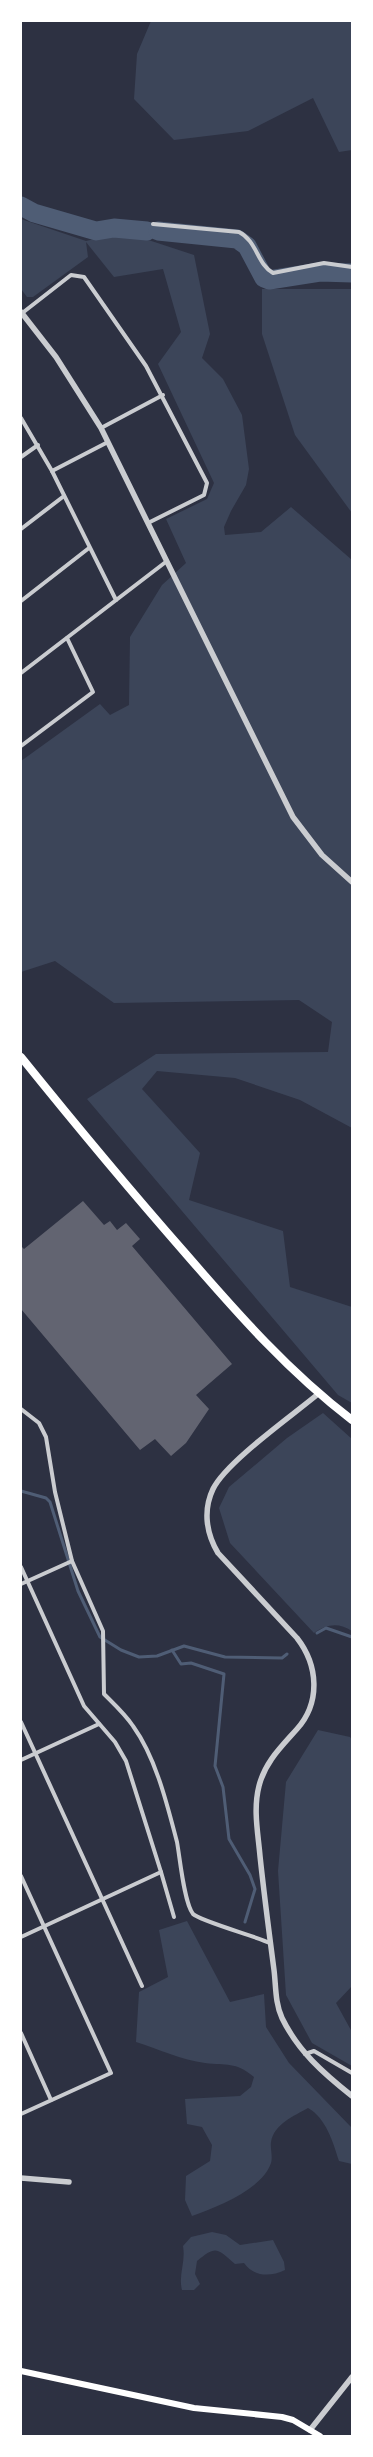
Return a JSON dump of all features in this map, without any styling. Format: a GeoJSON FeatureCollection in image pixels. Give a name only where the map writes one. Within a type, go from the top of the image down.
{"type":"FeatureCollection","features":[{"type":"Feature","properties":{"kind":"highway"},"geometry":{"type":"LineString","coordinates":[[21,1057],[117,1176],[253,1332],[318,1394],[352,1420]]}},
{"type":"Feature","properties":{"kind":"main road"},"geometry":{"type":"LineString","coordinates":[[21,2371],[194,2408],[282,2417],[320,2436]]}},
{"type":"Feature","properties":{"kind":"street"},"geometry":{"type":"LineString","coordinates":[[153,224],[239,232],[248,238],[268,270],[273,273],[324,263],[352,267]]}},
{"type":"Feature","properties":{"kind":"street"},"geometry":{"type":"LineString","coordinates":[[148,523],[204,495],[207,484],[163,394],[137,351],[84,277],[71,275],[21,314],[56,357],[101,428],[293,817],[322,856],[352,882]]}},
{"type":"Feature","properties":{"kind":"street"},"geometry":{"type":"LineString","coordinates":[[101,428],[163,394]]}},
{"type":"Feature","properties":{"kind":"street"},"geometry":{"type":"LineString","coordinates":[[21,418],[52,471],[116,600]]}},
{"type":"Feature","properties":{"kind":"street"},"geometry":{"type":"LineString","coordinates":[[52,471],[108,442]]}},
{"type":"Feature","properties":{"kind":"street"},"geometry":{"type":"LineString","coordinates":[[21,458],[38,445]]}},
{"type":"Feature","properties":{"kind":"street"},"geometry":{"type":"LineString","coordinates":[[21,529],[64,496]]}},
{"type":"Feature","properties":{"kind":"street"},"geometry":{"type":"LineString","coordinates":[[21,601],[89,548]]}},
{"type":"Feature","properties":{"kind":"street"},"geometry":{"type":"LineString","coordinates":[[21,673],[167,561]]}},
{"type":"Feature","properties":{"kind":"street"},"geometry":{"type":"LineString","coordinates":[[21,746],[93,692],[67,638]]}},
{"type":"Feature","properties":{"kind":"street"},"geometry":{"type":"LineString","coordinates":[[318,1394],[224,1473],[213,1488],[207,1513],[210,1538],[218,1553],[298,1638],[310,1659],[314,1676],[314,1688],[309,1710],[298,1729],[283,1743],[265,1768],[256,1800],[270,1943],[281,2015],[304,2054],[352,2096]]}},
{"type":"Feature","properties":{"kind":"street"},"geometry":{"type":"LineString","coordinates":[[21,1408],[39,1423],[46,1437],[55,1492],[72,1560],[87,1600],[103,1631],[104,1694],[132,1724],[141,1738],[154,1770],[177,1842],[188,1901],[193,1913],[206,1921],[252,1935],[270,1943]]}},
{"type":"Feature","properties":{"kind":"street"},"geometry":{"type":"LineString","coordinates":[[21,1584],[72,1560]]}},
{"type":"Feature","properties":{"kind":"street"},"geometry":{"type":"LineString","coordinates":[[21,1567],[84,1706],[115,1742],[126,1761],[174,1917]]}},
{"type":"Feature","properties":{"kind":"street"},"geometry":{"type":"LineString","coordinates":[[21,1722],[142,1986]]}},
{"type":"Feature","properties":{"kind":"street"},"geometry":{"type":"LineString","coordinates":[[21,1760],[99,1724]]}},
{"type":"Feature","properties":{"kind":"street"},"geometry":{"type":"LineString","coordinates":[[21,1937],[161,1872]]}},
{"type":"Feature","properties":{"kind":"street"},"geometry":{"type":"LineString","coordinates":[[21,1876],[111,2073],[21,2114]]}},
{"type":"Feature","properties":{"kind":"street"},"geometry":{"type":"LineString","coordinates":[[21,2033],[51,2100]]}},
{"type":"Feature","properties":{"kind":"street"},"geometry":{"type":"LineString","coordinates":[[304,2054],[314,2051],[352,2073]]}},
{"type":"Feature","properties":{"kind":"street"},"geometry":{"type":"LineString","coordinates":[[21,2178],[69,2182]]}},
{"type":"Feature","properties":{"kind":"street"},"geometry":{"type":"LineString","coordinates":[[310,2430],[352,2378]]}},
{"type":"Feature","properties":{"kind":"shaded area"},"geometry":{"type":"Polygon","coordinates":[[[151,21],[352,21],[352,150],[339,152],[313,98],[248,131],[174,140],[134,99],[137,54],[151,21]]]}},
{"type":"Feature","properties":{"kind":"shaded area"},"geometry":{"type":"Polygon","coordinates":[[[21,219],[86,241],[124,232],[194,255],[210,334],[202,358],[223,379],[242,415],[249,469],[246,485],[231,511],[224,527],[225,535],[261,532],[291,507],[352,560],[352,1128],[300,1100],[235,1078],[157,1071],[142,1089],[200,1153],[189,1200],[283,1231],[290,1287],[352,1307],[352,1403],[338,1395],[87,1099],[156,1054],[328,1052],[332,1022],[299,1000],[114,1003],[55,961],[21,972],[21,761],[100,704],[110,715],[129,705],[130,637],[162,585],[186,563],[166,519],[207,499],[214,483],[158,364],[181,332],[163,269],[114,277],[86,242],[88,257],[33,297],[27,297],[21,289],[21,219]]]}},
{"type":"Feature","properties":{"kind":"shaded area"},"geometry":{"type":"Polygon","coordinates":[[[262,289],[352,289],[352,513],[295,435],[262,334],[262,289]]]}},
{"type":"Feature","properties":{"kind":"shaded area"},"geometry":{"type":"Polygon","coordinates":[[[323,1413],[352,1439],[352,1631],[342,1626],[333,1625],[314,1633],[230,1543],[219,1508],[229,1487],[287,1438],[323,1413]]]}},
{"type":"Feature","properties":{"kind":"shaded area"},"geometry":{"type":"Polygon","coordinates":[[[318,1730],[350,1737],[352,1740],[352,1986],[336,2003],[352,2032],[352,2066],[312,2043],[286,1995],[278,1871],[286,1782],[318,1730]]]}},
{"type":"Feature","properties":{"kind":"shaded area"},"geometry":{"type":"Polygon","coordinates":[[[187,1921],[230,2002],[264,1994],[266,2027],[289,2063],[352,2128],[352,2164],[339,2161],[328,2131],[320,2118],[314,2112],[308,2108],[297,2114],[285,2121],[276,2130],[271,2142],[271,2163],[266,2173],[258,2181],[237,2196],[213,2208],[192,2216],[185,2200],[186,2176],[210,2161],[212,2145],[202,2127],[187,2124],[185,2099],[240,2096],[251,2087],[254,2077],[236,2066],[205,2063],[188,2059],[136,2042],[139,1992],[168,1977],[159,1930],[187,1921]]]}},
{"type":"Feature","properties":{"kind":"shaded area"},"geometry":{"type":"Polygon","coordinates":[[[212,2232],[226,2235],[240,2245],[273,2240],[284,2262],[285,2270],[268,2275],[257,2273],[248,2268],[244,2263],[235,2264],[216,2250],[208,2252],[197,2261],[195,2274],[200,2284],[194,2290],[182,2290],[181,2279],[184,2258],[183,2246],[191,2237],[212,2232]]]}},
{"type":"Feature","properties":{"kind":"building"},"geometry":{"type":"Polygon","coordinates":[[[83,1201],[104,1225],[110,1221],[117,1230],[126,1223],[140,1239],[132,1246],[232,1364],[196,1395],[209,1409],[186,1443],[171,1456],[155,1439],[140,1450],[21,1309],[21,1246],[24,1249],[83,1201]]]}},
{"type":"Feature","properties":{"kind":"waterway"},"geometry":{"type":"LineString","coordinates":[[21,206],[34,213],[96,231],[114,228],[147,231]]}},
{"type":"Feature","properties":{"kind":"waterway"},"geometry":{"type":"LineString","coordinates":[[158,231],[237,239],[247,246],[264,278],[269,280],[320,272],[352,273]]}},
{"type":"Feature","properties":{"kind":"waterway"},"geometry":{"type":"LineString","coordinates":[[21,1491],[46,1498],[50,1502],[78,1591],[100,1637],[121,1650],[139,1657],[157,1656],[184,1646],[225,1657],[282,1658],[287,1654]]}},
{"type":"Feature","properties":{"kind":"waterway"},"geometry":{"type":"LineString","coordinates":[[317,1633],[326,1628],[352,1637]]}},
{"type":"Feature","properties":{"kind":"waterway"},"geometry":{"type":"LineString","coordinates":[[172,1650],[181,1664],[191,1663],[224,1674],[215,1766],[223,1787],[229,1839],[250,1875],[255,1889],[245,1922]]}}]}
